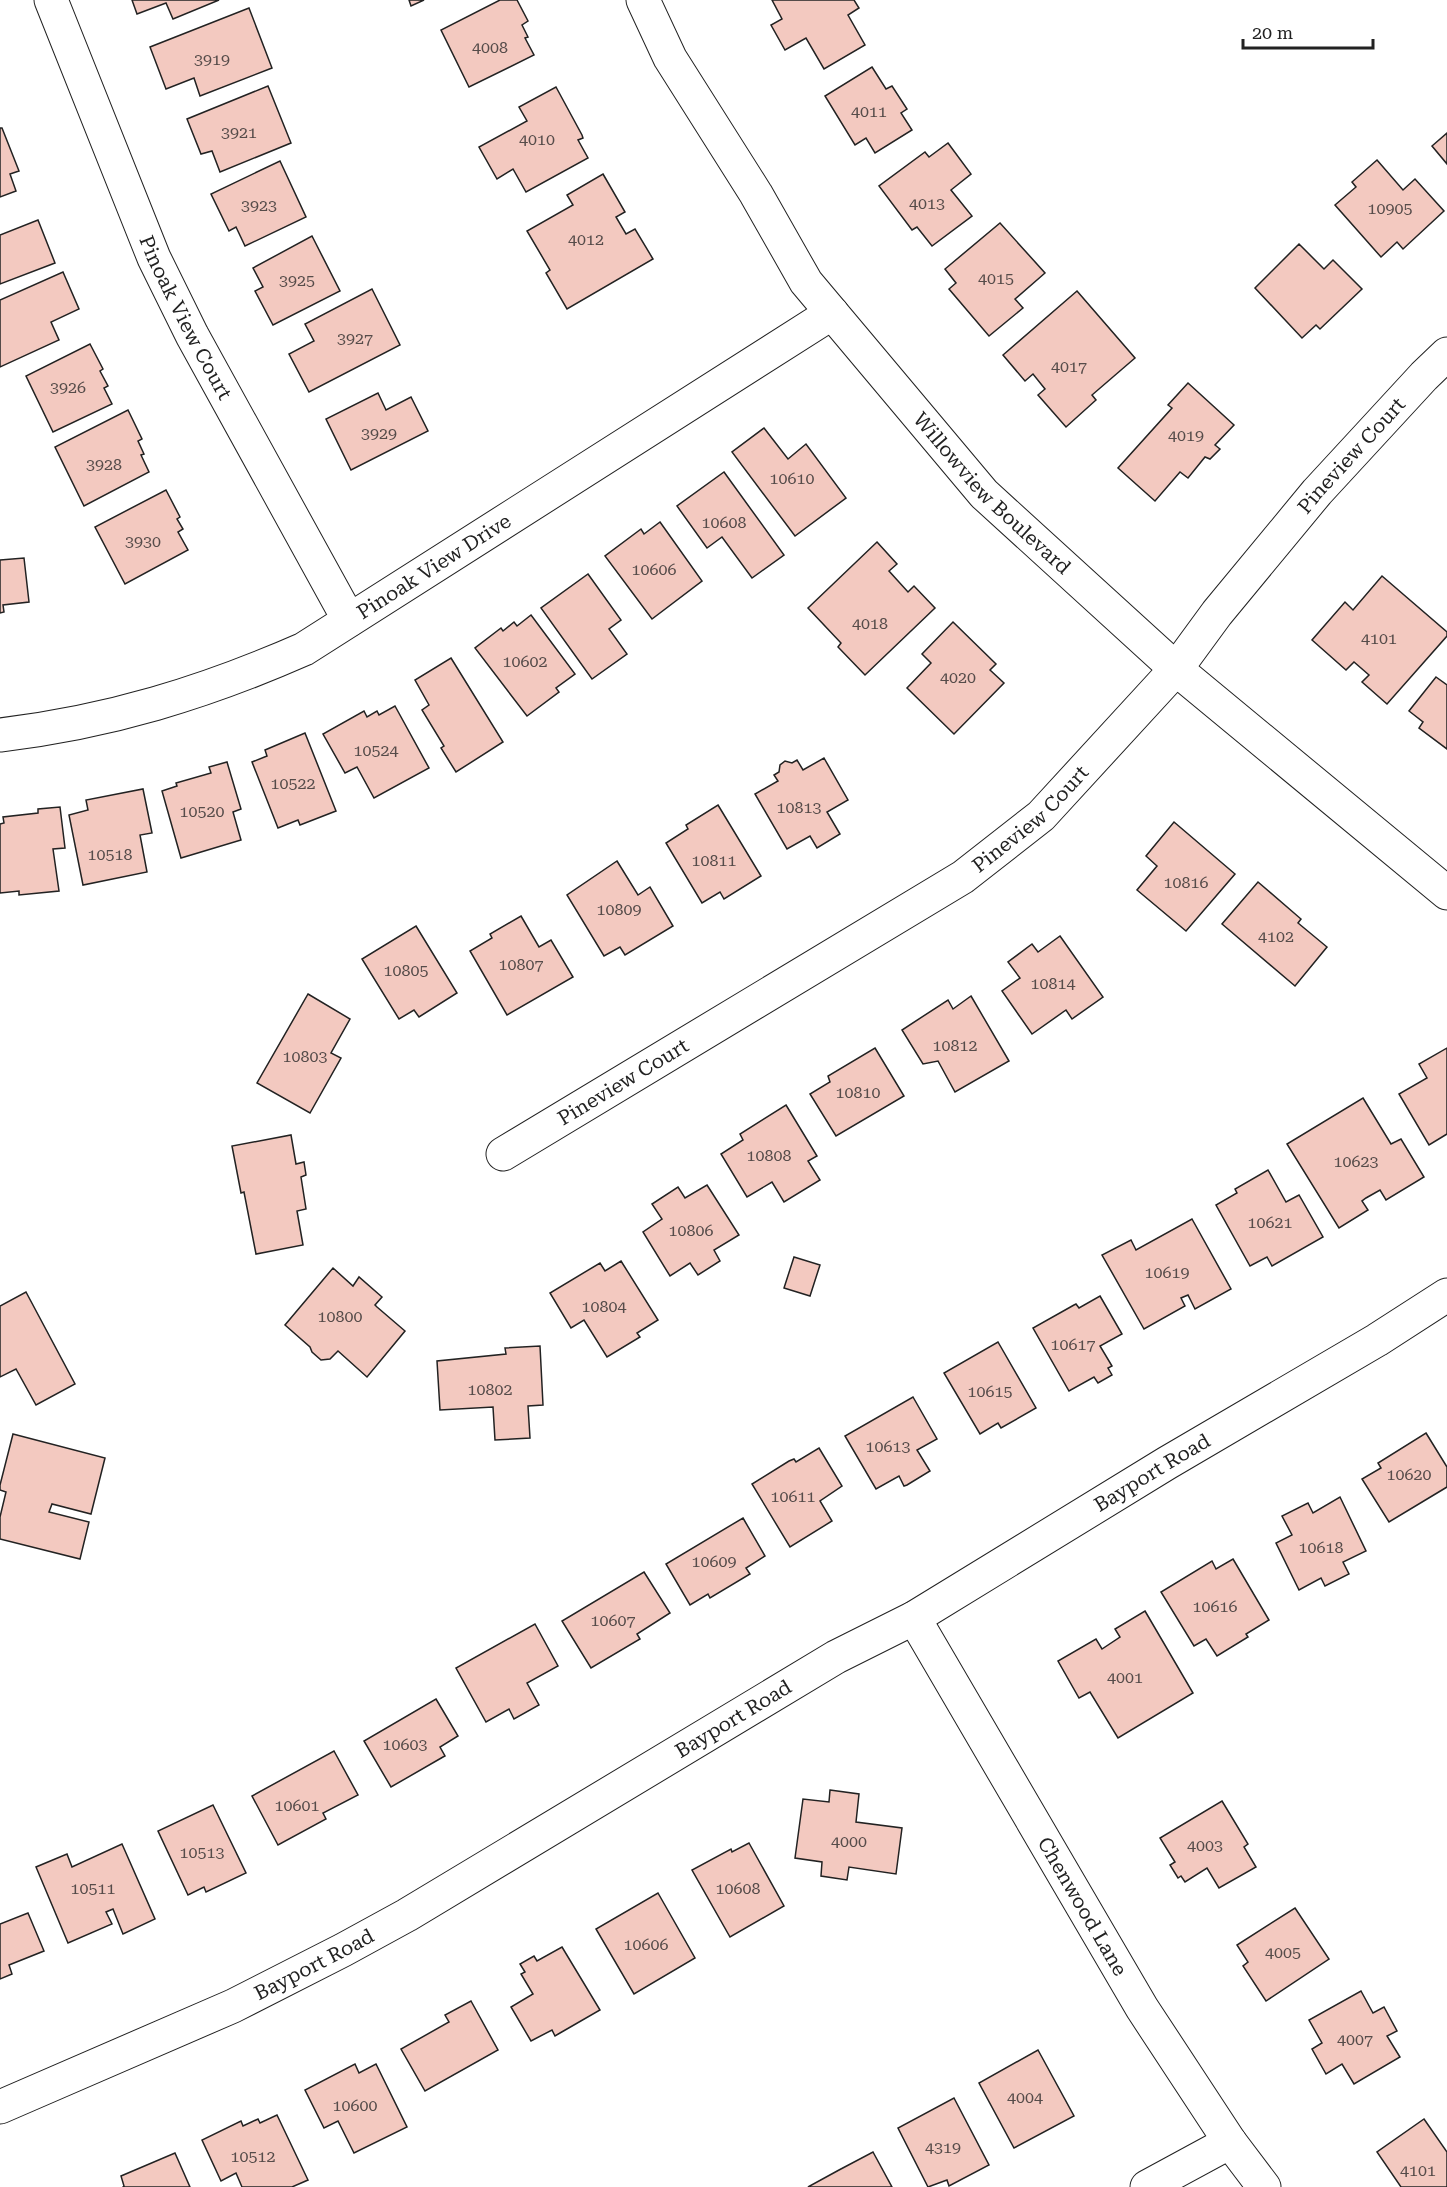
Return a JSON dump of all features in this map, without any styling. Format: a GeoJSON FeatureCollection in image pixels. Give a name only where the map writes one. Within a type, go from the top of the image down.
{"type":"FeatureCollection","features":[{"type":"Feature","properties":{"kind":"street","name":"Pinoak View Court"},"geometry":{"type":"LineString","coordinates":[[51,0],[154,258],[192,335],[349,620]]}},
{"type":"Feature","properties":{"kind":"street","name":"Willowview Boulevard"},"geometry":{"type":"LineString","coordinates":[[643,0],[670,58],[756,194],[806,282],[984,494],[1176,669],[1447,893]]}},
{"type":"Feature","properties":{"kind":"street","name":"Pinoak View Drive"},"geometry":{"type":"LineString","coordinates":[[0,735],[53,729],[153,706],[261,668],[304,649],[832,313]]}},
{"type":"Feature","properties":{"kind":"street","name":"Pineview Court"},"geometry":{"type":"LineString","coordinates":[[503,1154],[963,877],[1041,816],[1176,669],[1217,613],[1317,492],[1447,354]]}},
{"type":"Feature","properties":{"kind":"street","name":"Bayport Road"},"geometry":{"type":"LineString","coordinates":[[0,2107],[233,2006],[407,1915],[836,1657],[914,1618],[1167,1463],[1377,1340],[1447,1294]]}},
{"type":"Feature","properties":{"kind":"street","name":"Chenwood Lane"},"geometry":{"type":"LineString","coordinates":[[914,1618],[1142,2008],[1230,2142],[1264,2187]]}},
{"type":"Feature","properties":{"kind":"street"},"geometry":{"type":"LineString","coordinates":[[1147,2187],[1230,2142]]}},
{"type":"Feature","properties":{"kind":"building"},"geometry":{"type":"Polygon","coordinates":[[[132,0],[219,0],[173,19],[166,3],[137,14],[132,0]]]}},
{"type":"Feature","properties":{"kind":"building"},"geometry":{"type":"Polygon","coordinates":[[[409,0],[424,0],[411,6],[409,0]]]}},
{"type":"Feature","properties":{"kind":"building"},"geometry":{"type":"Polygon","coordinates":[[[500,0],[517,0],[528,21],[522,25],[528,37],[525,38],[534,55],[469,87],[441,30],[500,0]]]}},
{"type":"Feature","properties":{"kind":"building"},"geometry":{"type":"Polygon","coordinates":[[[772,0],[854,0],[859,8],[848,15],[865,45],[824,69],[806,38],[785,50],[771,25],[782,19],[772,0]]]}},
{"type":"Feature","properties":{"kind":"building"},"geometry":{"type":"Polygon","coordinates":[[[249,8],[272,68],[200,96],[194,78],[166,89],[150,47],[249,8]]]}},
{"type":"Feature","properties":{"kind":"building"},"geometry":{"type":"Polygon","coordinates":[[[872,67],[886,89],[892,86],[907,109],[901,113],[912,130],[875,153],[866,138],[855,145],[825,96],[872,67]]]}},
{"type":"Feature","properties":{"kind":"building"},"geometry":{"type":"Polygon","coordinates":[[[268,86],[291,143],[220,172],[212,151],[201,154],[187,119],[268,86]]]}},
{"type":"Feature","properties":{"kind":"building"},"geometry":{"type":"Polygon","coordinates":[[[556,87],[582,135],[583,138],[578,140],[588,158],[526,192],[513,169],[497,179],[479,147],[527,121],[519,107],[556,87]]]}},
{"type":"Feature","properties":{"kind":"building"},"geometry":{"type":"Polygon","coordinates":[[[0,128],[2,128],[19,171],[10,174],[16,191],[0,197],[0,128]]]}},
{"type":"Feature","properties":{"kind":"building"},"geometry":{"type":"Polygon","coordinates":[[[1447,133],[1447,164],[1432,146],[1447,133]]]}},
{"type":"Feature","properties":{"kind":"building"},"geometry":{"type":"Polygon","coordinates":[[[948,143],[971,174],[951,190],[972,216],[932,246],[917,227],[912,230],[879,186],[925,152],[929,157],[948,143]]]}},
{"type":"Feature","properties":{"kind":"building"},"geometry":{"type":"Polygon","coordinates":[[[1377,160],[1403,190],[1415,179],[1444,211],[1403,249],[1397,242],[1381,257],[1335,205],[1356,187],[1352,182],[1377,160]]]}},
{"type":"Feature","properties":{"kind":"building"},"geometry":{"type":"Polygon","coordinates":[[[280,161],[306,217],[245,246],[236,227],[229,231],[211,194],[280,161]]]}},
{"type":"Feature","properties":{"kind":"building"},"geometry":{"type":"Polygon","coordinates":[[[603,174],[625,212],[616,217],[626,234],[635,229],[653,259],[567,309],[546,273],[550,270],[527,231],[573,205],[567,195],[603,174]]]}},
{"type":"Feature","properties":{"kind":"building"},"geometry":{"type":"Polygon","coordinates":[[[38,220],[55,263],[0,284],[0,235],[38,220]]]}},
{"type":"Feature","properties":{"kind":"building"},"geometry":{"type":"Polygon","coordinates":[[[1000,223],[1045,273],[1015,299],[1023,308],[989,336],[949,289],[956,283],[945,269],[1000,223]]]}},
{"type":"Feature","properties":{"kind":"building"},"geometry":{"type":"Polygon","coordinates":[[[312,236],[340,291],[273,325],[255,291],[263,287],[253,268],[312,236]]]}},
{"type":"Feature","properties":{"kind":"building"},"geometry":{"type":"Polygon","coordinates":[[[1299,244],[1324,269],[1333,260],[1362,289],[1320,329],[1316,325],[1302,338],[1255,288],[1299,244]]]}},
{"type":"Feature","properties":{"kind":"building"},"geometry":{"type":"Polygon","coordinates":[[[63,272],[79,309],[51,322],[59,340],[0,367],[0,300],[63,272]]]}},
{"type":"Feature","properties":{"kind":"building"},"geometry":{"type":"Polygon","coordinates":[[[372,289],[400,345],[309,392],[289,354],[314,341],[305,324],[372,289]]]}},
{"type":"Feature","properties":{"kind":"building"},"geometry":{"type":"Polygon","coordinates":[[[1077,291],[1135,358],[1092,395],[1096,400],[1066,427],[1038,395],[1045,389],[1033,374],[1025,381],[1003,355],[1077,291]]]}},
{"type":"Feature","properties":{"kind":"building"},"geometry":{"type":"Polygon","coordinates":[[[90,344],[103,369],[100,371],[108,386],[104,388],[112,404],[53,432],[26,376],[90,344]]]}},
{"type":"Feature","properties":{"kind":"building"},"geometry":{"type":"Polygon","coordinates":[[[1188,383],[1234,425],[1215,445],[1220,449],[1210,459],[1205,457],[1188,478],[1180,472],[1155,501],[1118,468],[1172,408],[1168,405],[1188,383]]]}},
{"type":"Feature","properties":{"kind":"building"},"geometry":{"type":"Polygon","coordinates":[[[378,393],[386,410],[411,397],[428,431],[351,470],[326,419],[378,393]]]}},
{"type":"Feature","properties":{"kind":"building"},"geometry":{"type":"Polygon","coordinates":[[[128,410],[142,439],[138,441],[144,454],[141,455],[149,472],[84,506],[55,447],[128,410]]]}},
{"type":"Feature","properties":{"kind":"building"},"geometry":{"type":"Polygon","coordinates":[[[764,428],[788,459],[806,444],[846,498],[795,536],[732,452],[764,428]]]}},
{"type":"Feature","properties":{"kind":"building"},"geometry":{"type":"Polygon","coordinates":[[[724,472],[784,555],[752,578],[722,537],[707,548],[677,506],[724,472]]]}},
{"type":"Feature","properties":{"kind":"building"},"geometry":{"type":"Polygon","coordinates":[[[166,490],[180,517],[177,519],[183,529],[178,532],[188,550],[125,584],[95,527],[166,490]]]}},
{"type":"Feature","properties":{"kind":"building"},"geometry":{"type":"Polygon","coordinates":[[[660,522],[702,581],[652,619],[605,556],[641,529],[644,534],[660,522]]]}},
{"type":"Feature","properties":{"kind":"building"},"geometry":{"type":"Polygon","coordinates":[[[877,542],[897,564],[889,571],[908,592],[914,586],[935,608],[865,675],[838,647],[841,643],[808,608],[877,542]]]}},
{"type":"Feature","properties":{"kind":"building"},"geometry":{"type":"Polygon","coordinates":[[[24,558],[29,602],[3,605],[4,612],[0,613],[0,560],[24,558]]]}},
{"type":"Feature","properties":{"kind":"building"},"geometry":{"type":"Polygon","coordinates":[[[588,574],[621,620],[609,629],[627,654],[592,679],[541,608],[588,574]]]}},
{"type":"Feature","properties":{"kind":"building"},"geometry":{"type":"Polygon","coordinates":[[[1382,576],[1447,632],[1447,636],[1387,704],[1362,682],[1369,675],[1354,662],[1346,670],[1312,640],[1345,602],[1353,610],[1382,576]]]}},
{"type":"Feature","properties":{"kind":"building"},"geometry":{"type":"Polygon","coordinates":[[[531,615],[575,674],[556,688],[559,692],[527,716],[475,648],[501,628],[503,631],[514,622],[517,626],[531,615]]]}},
{"type":"Feature","properties":{"kind":"building"},"geometry":{"type":"Polygon","coordinates":[[[953,622],[996,664],[990,670],[1004,683],[954,734],[907,688],[931,663],[922,654],[953,622]]]}},
{"type":"Feature","properties":{"kind":"building"},"geometry":{"type":"Polygon","coordinates":[[[451,658],[503,742],[456,772],[441,748],[444,746],[422,710],[429,705],[415,680],[451,658]]]}},
{"type":"Feature","properties":{"kind":"building"},"geometry":{"type":"Polygon","coordinates":[[[1436,677],[1447,685],[1447,749],[1419,728],[1423,722],[1409,711],[1436,677]]]}},
{"type":"Feature","properties":{"kind":"building"},"geometry":{"type":"Polygon","coordinates":[[[395,706],[429,768],[374,798],[357,767],[345,773],[323,734],[364,711],[367,717],[377,711],[379,715],[395,706]]]}},
{"type":"Feature","properties":{"kind":"building"},"geometry":{"type":"Polygon","coordinates":[[[305,733],[336,811],[300,825],[298,820],[278,828],[252,762],[267,756],[265,750],[305,733]]]}},
{"type":"Feature","properties":{"kind":"building"},"geometry":{"type":"Polygon","coordinates":[[[824,758],[848,800],[827,812],[840,834],[817,848],[810,836],[787,849],[755,794],[778,781],[774,775],[779,772],[780,765],[785,761],[792,763],[797,760],[803,770],[824,758]]]}},
{"type":"Feature","properties":{"kind":"building"},"geometry":{"type":"Polygon","coordinates":[[[227,762],[241,809],[233,812],[241,840],[181,858],[162,791],[177,786],[176,783],[211,773],[209,767],[227,762]]]}},
{"type":"Feature","properties":{"kind":"building"},"geometry":{"type":"Polygon","coordinates":[[[143,789],[152,833],[140,835],[147,872],[83,885],[69,815],[88,810],[86,800],[143,789]]]}},
{"type":"Feature","properties":{"kind":"building"},"geometry":{"type":"Polygon","coordinates":[[[718,805],[761,876],[724,899],[720,892],[702,903],[666,843],[688,829],[686,825],[718,805]]]}},
{"type":"Feature","properties":{"kind":"building"},"geometry":{"type":"Polygon","coordinates":[[[60,807],[65,848],[53,849],[59,891],[19,895],[19,891],[0,893],[0,824],[4,823],[3,817],[38,813],[38,809],[60,807]]]}},
{"type":"Feature","properties":{"kind":"building"},"geometry":{"type":"Polygon","coordinates":[[[1174,822],[1235,874],[1186,931],[1137,890],[1157,866],[1146,856],[1174,822]]]}},
{"type":"Feature","properties":{"kind":"building"},"geometry":{"type":"Polygon","coordinates":[[[617,861],[638,895],[650,887],[673,926],[625,955],[620,947],[604,956],[567,895],[617,861]]]}},
{"type":"Feature","properties":{"kind":"building"},"geometry":{"type":"Polygon","coordinates":[[[1258,882],[1301,919],[1298,923],[1327,947],[1295,986],[1222,924],[1258,882]]]}},
{"type":"Feature","properties":{"kind":"building"},"geometry":{"type":"Polygon","coordinates":[[[521,916],[539,947],[551,940],[573,977],[507,1015],[470,951],[492,938],[490,934],[521,916]]]}},
{"type":"Feature","properties":{"kind":"building"},"geometry":{"type":"Polygon","coordinates":[[[416,926],[457,993],[419,1017],[414,1010],[399,1019],[362,959],[416,926]]]}},
{"type":"Feature","properties":{"kind":"building"},"geometry":{"type":"Polygon","coordinates":[[[1060,936],[1103,997],[1072,1019],[1066,1010],[1032,1034],[1002,991],[1020,978],[1008,962],[1032,944],[1038,952],[1060,936]]]}},
{"type":"Feature","properties":{"kind":"building"},"geometry":{"type":"Polygon","coordinates":[[[308,994],[350,1019],[331,1053],[341,1058],[310,1113],[257,1083],[308,994]]]}},
{"type":"Feature","properties":{"kind":"building"},"geometry":{"type":"Polygon","coordinates":[[[971,996],[1009,1061],[955,1092],[938,1061],[923,1064],[902,1030],[948,1000],[953,1009],[971,996]]]}},
{"type":"Feature","properties":{"kind":"building"},"geometry":{"type":"Polygon","coordinates":[[[875,1048],[904,1096],[836,1136],[810,1094],[830,1082],[828,1076],[875,1048]]]}},
{"type":"Feature","properties":{"kind":"building"},"geometry":{"type":"Polygon","coordinates":[[[1447,1048],[1447,1134],[1429,1145],[1399,1094],[1427,1078],[1419,1064],[1447,1048]]]}},
{"type":"Feature","properties":{"kind":"building"},"geometry":{"type":"Polygon","coordinates":[[[1363,1098],[1391,1144],[1401,1139],[1424,1177],[1386,1200],[1380,1190],[1366,1198],[1362,1201],[1368,1210],[1339,1228],[1287,1144],[1363,1098]]]}},
{"type":"Feature","properties":{"kind":"building"},"geometry":{"type":"Polygon","coordinates":[[[786,1105],[817,1156],[808,1161],[820,1180],[784,1202],[772,1182],[747,1197],[721,1154],[743,1140],[740,1134],[786,1105]]]}},
{"type":"Feature","properties":{"kind":"building"},"geometry":{"type":"Polygon","coordinates":[[[291,1135],[296,1164],[304,1162],[306,1175],[301,1177],[306,1209],[297,1211],[303,1245],[256,1254],[232,1146],[291,1135]]]}},
{"type":"Feature","properties":{"kind":"building"},"geometry":{"type":"Polygon","coordinates":[[[1268,1170],[1286,1202],[1299,1195],[1323,1237],[1272,1266],[1267,1257],[1250,1266],[1216,1205],[1237,1193],[1235,1189],[1268,1170]]]}},
{"type":"Feature","properties":{"kind":"building"},"geometry":{"type":"Polygon","coordinates":[[[707,1185],[739,1235],[714,1250],[720,1261],[698,1275],[690,1263],[670,1276],[643,1232],[662,1219],[652,1204],[678,1187],[685,1198],[707,1185]]]}},
{"type":"Feature","properties":{"kind":"building"},"geometry":{"type":"Polygon","coordinates":[[[1192,1219],[1231,1289],[1195,1309],[1188,1295],[1181,1298],[1185,1306],[1144,1329],[1102,1255],[1131,1240],[1136,1250],[1192,1219]]]}},
{"type":"Feature","properties":{"kind":"building"},"geometry":{"type":"Polygon","coordinates":[[[794,1257],[820,1265],[810,1296],[784,1288],[794,1257]]]}},
{"type":"Feature","properties":{"kind":"building"},"geometry":{"type":"Polygon","coordinates":[[[621,1261],[658,1320],[637,1333],[640,1337],[607,1357],[584,1320],[571,1328],[550,1293],[600,1263],[605,1271],[621,1261]]]}},
{"type":"Feature","properties":{"kind":"building"},"geometry":{"type":"Polygon","coordinates":[[[333,1268],[353,1286],[359,1277],[382,1297],[375,1305],[405,1331],[367,1377],[338,1351],[330,1359],[321,1360],[285,1325],[333,1268]]]}},
{"type":"Feature","properties":{"kind":"building"},"geometry":{"type":"Polygon","coordinates":[[[26,1292],[75,1384],[36,1405],[16,1369],[0,1377],[0,1306],[26,1292]]]}},
{"type":"Feature","properties":{"kind":"building"},"geometry":{"type":"Polygon","coordinates":[[[1100,1296],[1122,1334],[1100,1346],[1112,1366],[1108,1368],[1112,1375],[1098,1383],[1094,1377],[1069,1391],[1033,1328],[1076,1304],[1079,1308],[1100,1296]]]}},
{"type":"Feature","properties":{"kind":"building"},"geometry":{"type":"Polygon","coordinates":[[[998,1342],[1036,1408],[1001,1428],[998,1423],[980,1434],[944,1373],[998,1342]]]}},
{"type":"Feature","properties":{"kind":"building"},"geometry":{"type":"Polygon","coordinates":[[[540,1346],[543,1405],[528,1406],[530,1438],[495,1440],[493,1407],[440,1410],[437,1361],[506,1354],[505,1348],[540,1346]]]}},
{"type":"Feature","properties":{"kind":"building"},"geometry":{"type":"Polygon","coordinates":[[[913,1397],[937,1439],[917,1450],[930,1471],[904,1486],[899,1476],[876,1489],[845,1436],[913,1397]]]}},
{"type":"Feature","properties":{"kind":"building"},"geometry":{"type":"Polygon","coordinates":[[[1426,1433],[1447,1467],[1447,1487],[1389,1522],[1362,1479],[1381,1468],[1378,1463],[1426,1433]]]}},
{"type":"Feature","properties":{"kind":"building"},"geometry":{"type":"Polygon","coordinates":[[[13,1434],[105,1458],[91,1514],[52,1504],[49,1512],[89,1522],[80,1559],[0,1539],[0,1517],[6,1492],[0,1490],[0,1485],[13,1434]]]}},
{"type":"Feature","properties":{"kind":"building"},"geometry":{"type":"Polygon","coordinates":[[[819,1448],[842,1486],[820,1501],[832,1521],[790,1547],[752,1484],[789,1461],[794,1459],[796,1462],[819,1448]]]}},
{"type":"Feature","properties":{"kind":"building"},"geometry":{"type":"Polygon","coordinates":[[[1340,1497],[1366,1551],[1343,1562],[1349,1574],[1325,1586],[1321,1578],[1299,1590],[1276,1543],[1292,1535],[1282,1516],[1308,1503],[1313,1513],[1340,1497]]]}},
{"type":"Feature","properties":{"kind":"building"},"geometry":{"type":"Polygon","coordinates":[[[743,1518],[765,1556],[746,1568],[750,1574],[710,1598],[708,1594],[690,1605],[666,1564],[743,1518]]]}},
{"type":"Feature","properties":{"kind":"building"},"geometry":{"type":"Polygon","coordinates":[[[1233,1559],[1269,1620],[1246,1634],[1248,1637],[1217,1656],[1206,1639],[1194,1646],[1161,1592],[1212,1561],[1216,1569],[1233,1559]]]}},
{"type":"Feature","properties":{"kind":"building"},"geometry":{"type":"Polygon","coordinates":[[[644,1572],[670,1613],[637,1634],[640,1639],[591,1668],[562,1621],[644,1572]]]}},
{"type":"Feature","properties":{"kind":"building"},"geometry":{"type":"Polygon","coordinates":[[[1145,1611],[1193,1693],[1118,1738],[1090,1692],[1079,1698],[1058,1661],[1096,1639],[1102,1649],[1120,1637],[1115,1629],[1145,1611]]]}},
{"type":"Feature","properties":{"kind":"building"},"geometry":{"type":"Polygon","coordinates":[[[535,1624],[558,1666],[527,1683],[539,1705],[514,1719],[509,1709],[486,1722],[456,1668],[535,1624]]]}},
{"type":"Feature","properties":{"kind":"building"},"geometry":{"type":"Polygon","coordinates":[[[436,1699],[458,1736],[440,1747],[445,1756],[391,1787],[364,1741],[436,1699]]]}},
{"type":"Feature","properties":{"kind":"building"},"geometry":{"type":"Polygon","coordinates":[[[334,1751],[358,1795],[323,1813],[326,1819],[278,1845],[252,1796],[334,1751]]]}},
{"type":"Feature","properties":{"kind":"building"},"geometry":{"type":"Polygon","coordinates":[[[830,1790],[859,1794],[856,1822],[902,1828],[896,1874],[849,1867],[847,1880],[821,1876],[822,1862],[795,1858],[803,1799],[829,1802],[830,1790]]]}},
{"type":"Feature","properties":{"kind":"building"},"geometry":{"type":"Polygon","coordinates":[[[1222,1801],[1248,1844],[1244,1847],[1256,1867],[1219,1888],[1207,1868],[1185,1882],[1181,1876],[1178,1878],[1170,1865],[1175,1862],[1160,1838],[1222,1801]]]}},
{"type":"Feature","properties":{"kind":"building"},"geometry":{"type":"Polygon","coordinates":[[[213,1805],[246,1873],[206,1892],[204,1887],[188,1895],[158,1831],[213,1805]]]}},
{"type":"Feature","properties":{"kind":"building"},"geometry":{"type":"Polygon","coordinates":[[[749,1843],[784,1906],[730,1937],[692,1870],[731,1849],[732,1852],[749,1843]]]}},
{"type":"Feature","properties":{"kind":"building"},"geometry":{"type":"Polygon","coordinates":[[[122,1844],[155,1919],[123,1934],[113,1909],[106,1912],[112,1924],[68,1943],[36,1867],[67,1854],[72,1867],[122,1844]]]}},
{"type":"Feature","properties":{"kind":"building"},"geometry":{"type":"Polygon","coordinates":[[[658,1893],[695,1958],[634,1994],[596,1929],[658,1893]]]}},
{"type":"Feature","properties":{"kind":"building"},"geometry":{"type":"Polygon","coordinates":[[[1295,1908],[1329,1959],[1266,2001],[1243,1966],[1248,1962],[1237,1945],[1295,1908]]]}},
{"type":"Feature","properties":{"kind":"building"},"geometry":{"type":"Polygon","coordinates":[[[28,1913],[44,1951],[9,1965],[12,1974],[0,1979],[0,1924],[28,1913]]]}},
{"type":"Feature","properties":{"kind":"building"},"geometry":{"type":"Polygon","coordinates":[[[562,1947],[600,2010],[555,2036],[552,2030],[531,2041],[511,2007],[533,1994],[521,1974],[525,1972],[520,1964],[534,1956],[537,1961],[562,1947]]]}},
{"type":"Feature","properties":{"kind":"building"},"geometry":{"type":"Polygon","coordinates":[[[1361,1991],[1373,2013],[1384,2007],[1397,2031],[1387,2036],[1400,2057],[1354,2084],[1342,2064],[1326,2074],[1312,2049],[1322,2043],[1309,2020],[1361,1991]]]}},
{"type":"Feature","properties":{"kind":"building"},"geometry":{"type":"Polygon","coordinates":[[[471,2001],[498,2050],[425,2091],[401,2049],[449,2022],[445,2015],[471,2001]]]}},
{"type":"Feature","properties":{"kind":"building"},"geometry":{"type":"Polygon","coordinates":[[[1038,2050],[1074,2116],[1014,2148],[979,2083],[1038,2050]]]}},
{"type":"Feature","properties":{"kind":"building"},"geometry":{"type":"Polygon","coordinates":[[[355,2064],[359,2073],[376,2064],[407,2127],[354,2153],[338,2121],[324,2128],[305,2090],[355,2064]]]}},
{"type":"Feature","properties":{"kind":"building"},"geometry":{"type":"Polygon","coordinates":[[[954,2098],[989,2165],[949,2186],[947,2180],[928,2187],[898,2128],[954,2098]]]}},
{"type":"Feature","properties":{"kind":"building"},"geometry":{"type":"Polygon","coordinates":[[[277,2115],[308,2180],[292,2187],[242,2187],[236,2173],[221,2181],[202,2140],[241,2121],[243,2126],[258,2119],[260,2123],[277,2115]]]}},
{"type":"Feature","properties":{"kind":"building"},"geometry":{"type":"Polygon","coordinates":[[[1424,2119],[1447,2152],[1447,2187],[1401,2187],[1377,2152],[1424,2119]]]}},
{"type":"Feature","properties":{"kind":"building"},"geometry":{"type":"Polygon","coordinates":[[[873,2152],[892,2187],[808,2187],[839,2170],[873,2152]]]}},
{"type":"Feature","properties":{"kind":"building"},"geometry":{"type":"Polygon","coordinates":[[[175,2153],[190,2187],[123,2187],[121,2176],[175,2153]]]}}]}
